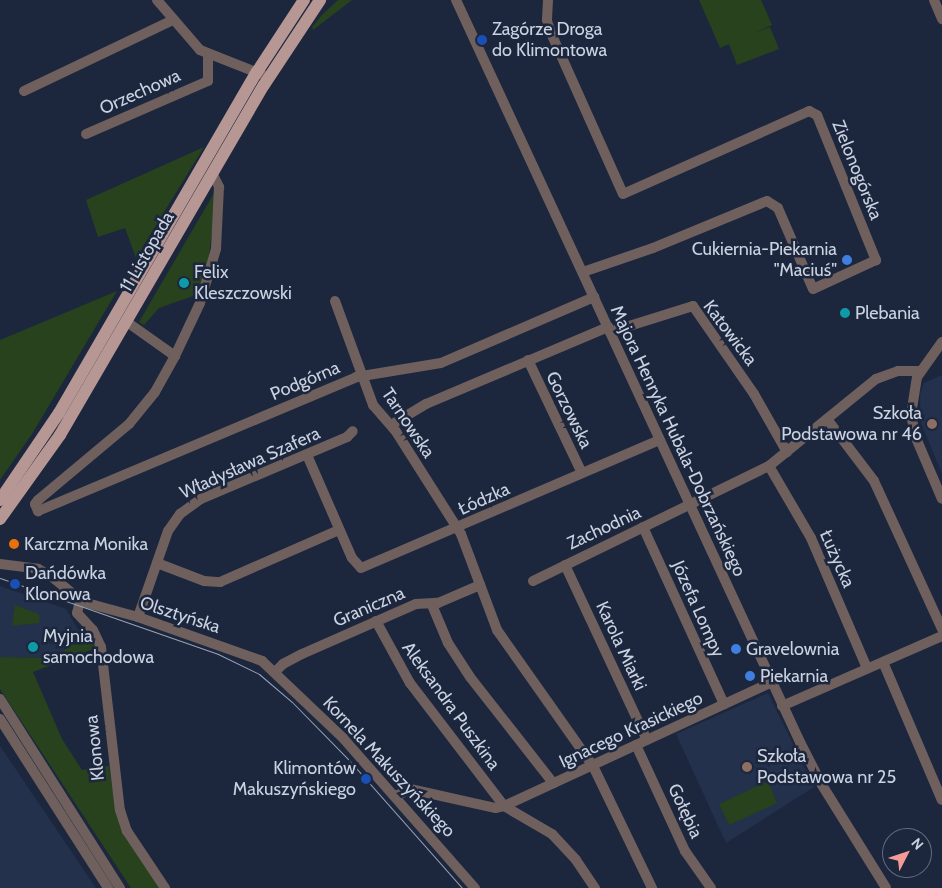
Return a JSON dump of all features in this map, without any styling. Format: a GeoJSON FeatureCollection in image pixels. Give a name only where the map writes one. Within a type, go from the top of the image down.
{"type":"FeatureCollection","features":[{"type":"Feature","properties":{"kind":"main road","name":"11 Listopada"},"geometry":{"type":"LineString","coordinates":[[0,499],[59,413],[262,75],[304,0]]}},
{"type":"Feature","properties":{"kind":"main road","name":"11 Listopada"},"geometry":{"type":"LineString","coordinates":[[0,519],[51,449],[127,322],[212,173],[262,75],[320,0]]}},
{"type":"Feature","properties":{"kind":"street"},"geometry":{"type":"LineString","coordinates":[[157,0],[192,43],[208,55],[262,75]]}},
{"type":"Feature","properties":{"kind":"street","name":"Majora Henryka Hubala-Dobrzańskiego"},"geometry":{"type":"LineString","coordinates":[[456,0],[782,706],[822,785],[886,888]]}},
{"type":"Feature","properties":{"kind":"street","name":"Zielonogórska"},"geometry":{"type":"LineString","coordinates":[[548,0],[547,21],[551,33],[623,194],[809,112],[817,116],[876,260],[813,289],[778,208],[767,201],[653,248],[583,272]]}},
{"type":"Feature","properties":{"kind":"street"},"geometry":{"type":"LineString","coordinates":[[934,0],[942,19]]}},
{"type":"Feature","properties":{"kind":"street"},"geometry":{"type":"LineString","coordinates":[[24,91],[173,20]]}},
{"type":"Feature","properties":{"kind":"street","name":"Orzechowa"},"geometry":{"type":"LineString","coordinates":[[86,134],[208,82],[208,55]]}},
{"type":"Feature","properties":{"kind":"street"},"geometry":{"type":"LineString","coordinates":[[127,322],[175,356],[200,303],[216,249],[219,188],[212,173]]}},
{"type":"Feature","properties":{"kind":"street","name":"Podgórna"},"geometry":{"type":"LineString","coordinates":[[175,356],[155,392],[130,424],[38,500],[35,508],[44,511],[361,375],[441,363],[594,297]]}},
{"type":"Feature","properties":{"kind":"street","name":"Tarnowska"},"geometry":{"type":"LineString","coordinates":[[335,300],[361,375],[377,412],[391,425],[457,528],[472,558],[492,619],[518,662],[592,766],[652,888]]}},
{"type":"Feature","properties":{"kind":"street","name":"Katowicka"},"geometry":{"type":"LineString","coordinates":[[609,330],[693,306],[754,394],[787,452]]}},
{"type":"Feature","properties":{"kind":"street"},"geometry":{"type":"LineString","coordinates":[[391,425],[426,404],[528,360],[609,330]]}},
{"type":"Feature","properties":{"kind":"street"},"geometry":{"type":"LineString","coordinates":[[942,342],[920,371],[912,390],[913,427],[942,499]]}},
{"type":"Feature","properties":{"kind":"street","name":"Gorzowska"},"geometry":{"type":"LineString","coordinates":[[528,360],[582,473]]}},
{"type":"Feature","properties":{"kind":"street","name":"Zachodnia"},"geometry":{"type":"LineString","coordinates":[[532,581],[769,466],[876,379],[898,371],[920,371]]}},
{"type":"Feature","properties":{"kind":"street"},"geometry":{"type":"LineString","coordinates":[[827,419],[874,481],[942,629]]}},
{"type":"Feature","properties":{"kind":"street","name":"Władysława Szafera"},"geometry":{"type":"LineString","coordinates":[[138,618],[174,520],[191,505],[347,438],[353,431]]}},
{"type":"Feature","properties":{"kind":"street","name":"Łódzka"},"geometry":{"type":"LineString","coordinates":[[307,455],[352,558],[361,568],[660,440]]}},
{"type":"Feature","properties":{"kind":"street","name":"Łużycka"},"geometry":{"type":"LineString","coordinates":[[769,466],[811,538],[867,668]]}},
{"type":"Feature","properties":{"kind":"street","name":"Józefa Lompy"},"geometry":{"type":"LineString","coordinates":[[643,527],[724,704]]}},
{"type":"Feature","properties":{"kind":"street"},"geometry":{"type":"LineString","coordinates":[[157,563],[204,581],[220,582],[339,530]]}},
{"type":"Feature","properties":{"kind":"street"},"geometry":{"type":"LineString","coordinates":[[0,564],[44,571],[76,598]]}},
{"type":"Feature","properties":{"kind":"street","name":"Karola Miarki"},"geometry":{"type":"LineString","coordinates":[[565,565],[647,740]]}},
{"type":"Feature","properties":{"kind":"street","name":"Graniczna"},"geometry":{"type":"LineString","coordinates":[[275,672],[283,664],[376,621],[421,602],[432,605],[480,585]]}},
{"type":"Feature","properties":{"kind":"street","name":"Olsztyńska"},"geometry":{"type":"LineString","coordinates":[[76,598],[250,655],[275,672]]}},
{"type":"Feature","properties":{"kind":"street","name":"Klonowa"},"geometry":{"type":"LineString","coordinates":[[76,598],[77,613],[93,630],[101,647],[120,810],[127,832],[165,888]]}},
{"type":"Feature","properties":{"kind":"street"},"geometry":{"type":"LineString","coordinates":[[432,605],[448,643],[470,677],[554,783]]}},
{"type":"Feature","properties":{"kind":"street","name":"Aleksandra Puszkina"},"geometry":{"type":"LineString","coordinates":[[376,621],[410,683],[504,806]]}},
{"type":"Feature","properties":{"kind":"street"},"geometry":{"type":"LineString","coordinates":[[782,706],[942,636]]}},
{"type":"Feature","properties":{"kind":"street"},"geometry":{"type":"LineString","coordinates":[[883,662],[942,800]]}},
{"type":"Feature","properties":{"kind":"street","name":"Kornela Makuszyńskiego"},"geometry":{"type":"LineString","coordinates":[[275,672],[396,796],[475,888]]}},
{"type":"Feature","properties":{"kind":"street","name":"Ignacego Krasickiego"},"geometry":{"type":"LineString","coordinates":[[504,806],[772,682]]}},
{"type":"Feature","properties":{"kind":"street"},"geometry":{"type":"LineString","coordinates":[[0,699],[120,888]]}},
{"type":"Feature","properties":{"kind":"street"},"geometry":{"type":"LineString","coordinates":[[0,719],[108,888]]}},
{"type":"Feature","properties":{"kind":"street","name":"Gołębia"},"geometry":{"type":"LineString","coordinates":[[636,745],[685,851],[711,888]]}},
{"type":"Feature","properties":{"kind":"street"},"geometry":{"type":"LineString","coordinates":[[396,796],[410,789],[496,808],[504,806],[552,834],[576,860],[595,888]]}},
{"type":"Feature","properties":{"kind":"shaded area","name":"Szkoła Podstawowa nr 46"},"geometry":{"type":"Polygon","coordinates":[[[942,375],[942,474],[921,423],[920,395],[924,383],[942,375]]]}},
{"type":"Feature","properties":{"kind":"shaded area"},"geometry":{"type":"Polygon","coordinates":[[[0,586],[66,609],[78,630],[60,658],[0,657],[0,586]]]}},
{"type":"Feature","properties":{"kind":"shaded area","name":"Szkoła Podstawowa nr 25"},"geometry":{"type":"Polygon","coordinates":[[[768,693],[814,787],[726,843],[676,734],[768,693]]]}},
{"type":"Feature","properties":{"kind":"shaded area"},"geometry":{"type":"Polygon","coordinates":[[[0,746],[96,888],[0,888],[0,746]]]}},
{"type":"Feature","properties":{"kind":"green space"},"geometry":{"type":"Polygon","coordinates":[[[338,0],[352,0],[313,30],[312,27],[322,15],[338,0]]]}},
{"type":"Feature","properties":{"kind":"green space"},"geometry":{"type":"Polygon","coordinates":[[[699,0],[761,0],[772,25],[754,33],[770,27],[779,49],[737,65],[729,44],[720,48],[699,0]]]}},
{"type":"Feature","properties":{"kind":"green space"},"geometry":{"type":"Polygon","coordinates":[[[204,147],[136,258],[125,228],[98,237],[86,200],[204,147]]]}},
{"type":"Feature","properties":{"kind":"green space"},"geometry":{"type":"Polygon","coordinates":[[[217,188],[209,256],[199,294],[159,308],[144,325],[139,322],[217,188]]]}},
{"type":"Feature","properties":{"kind":"green space"},"geometry":{"type":"Polygon","coordinates":[[[117,291],[32,434],[0,480],[0,340],[117,291]]]}},
{"type":"Feature","properties":{"kind":"green space"},"geometry":{"type":"Polygon","coordinates":[[[15,605],[39,614],[40,623],[12,626],[15,605]]]}},
{"type":"Feature","properties":{"kind":"green space"},"geometry":{"type":"Polygon","coordinates":[[[78,630],[88,636],[96,648],[33,672],[62,739],[82,770],[109,766],[116,812],[161,888],[131,888],[0,689],[0,657],[59,658],[78,630]]]}},
{"type":"Feature","properties":{"kind":"green space"},"geometry":{"type":"Polygon","coordinates":[[[768,781],[777,803],[729,825],[719,804],[768,781]]]}},
{"type":"Feature","properties":{"kind":"tram line"},"geometry":{"type":"LineString","coordinates":[[0,578],[218,654],[259,674],[292,702],[348,759],[462,888]]}},
{"type":"Feature","properties":{"kind":"place","name":"Zagórze Droga do Klimontowa"},"geometry":{"type":"Point","coordinates":[482,40]}},
{"type":"Feature","properties":{"kind":"place","name":"Cukiernia-Piekarnia \"Maciuś\""},"geometry":{"type":"Point","coordinates":[847,260]}},
{"type":"Feature","properties":{"kind":"place","name":"Felix Kleszczowski"},"geometry":{"type":"Point","coordinates":[184,283]}},
{"type":"Feature","properties":{"kind":"place","name":"Plebania"},"geometry":{"type":"Point","coordinates":[845,313]}},
{"type":"Feature","properties":{"kind":"place","name":"Szkoła Podstawowa nr 46"},"geometry":{"type":"Point","coordinates":[932,424]}},
{"type":"Feature","properties":{"kind":"place","name":"Karczma Monika"},"geometry":{"type":"Point","coordinates":[14,544]}},
{"type":"Feature","properties":{"kind":"place","name":"Dańdówka Klonowa"},"geometry":{"type":"Point","coordinates":[15,584]}},
{"type":"Feature","properties":{"kind":"place","name":"Myjnia samochodowa"},"geometry":{"type":"Point","coordinates":[33,647]}},
{"type":"Feature","properties":{"kind":"place","name":"Gravelownia"},"geometry":{"type":"Point","coordinates":[736,649]}},
{"type":"Feature","properties":{"kind":"place","name":"Piekarnia"},"geometry":{"type":"Point","coordinates":[750,676]}},
{"type":"Feature","properties":{"kind":"place","name":"Szkoła Podstawowa nr 25"},"geometry":{"type":"Point","coordinates":[747,767]}},
{"type":"Feature","properties":{"kind":"place","name":"Klimontów Makuszyńskiego"},"geometry":{"type":"Point","coordinates":[366,779]}}]}
